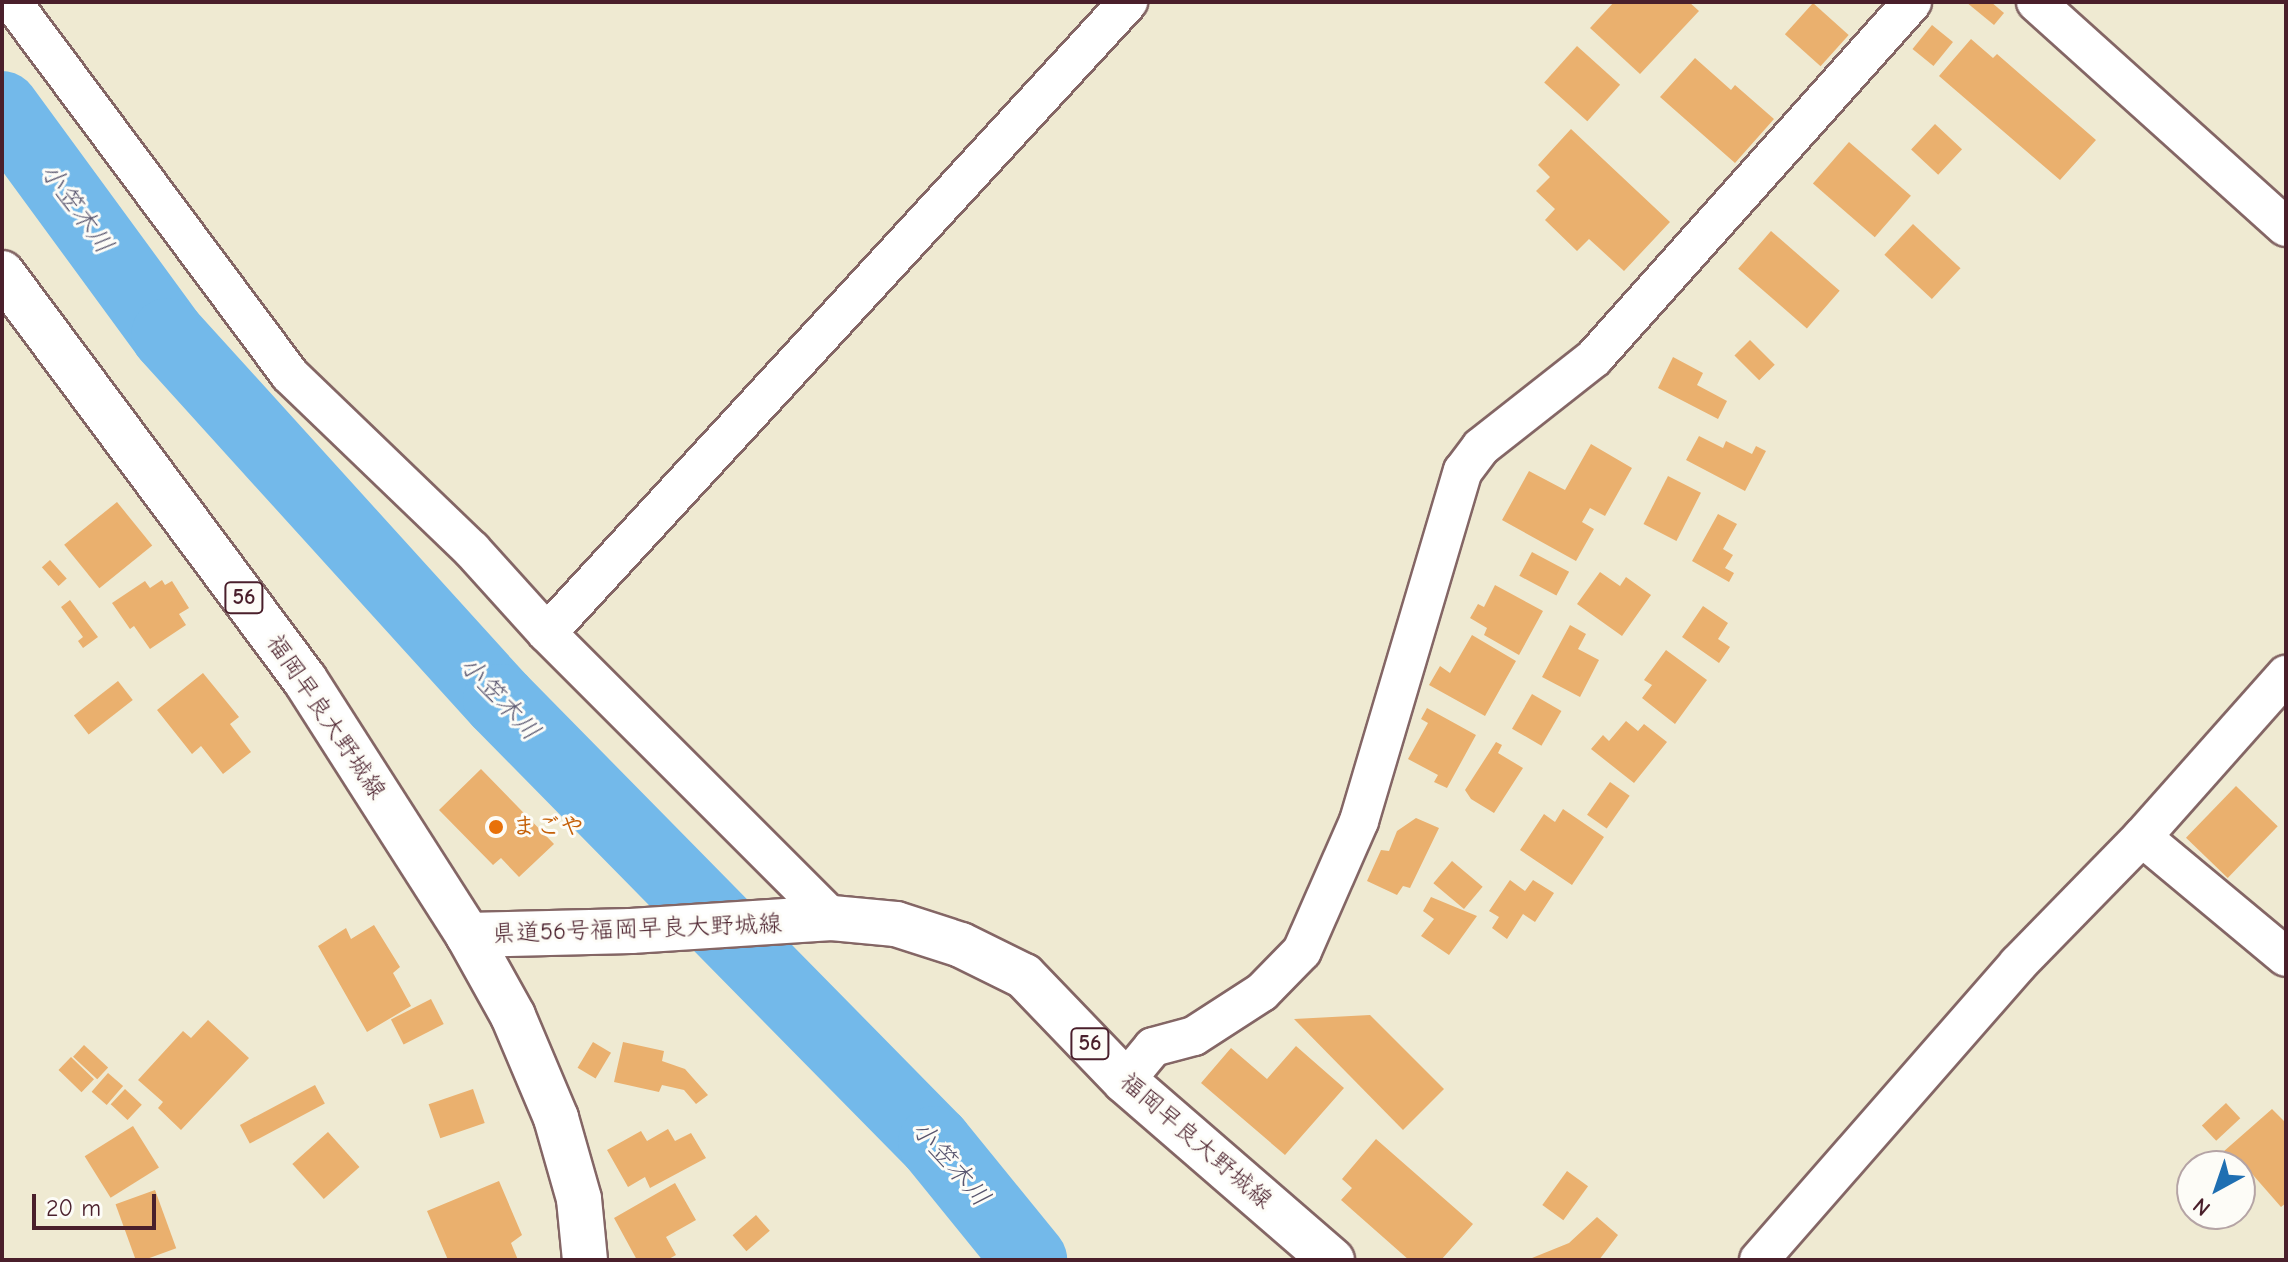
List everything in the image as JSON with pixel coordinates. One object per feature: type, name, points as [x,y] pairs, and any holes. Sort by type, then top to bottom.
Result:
[{"type":"main road","name":"福岡早良大野城線","points":[[2,273],[305,680],[468,935],[513,1016],[556,1118],[579,1199],[585,1260]]},
{"type":"main road","name":"福岡早良大野城線","points":[[819,920],[896,924],[961,945],[1024,976],[1125,1081],[1332,1260]]},
{"type":"main road","name":"県道56号福岡早良大野城線","points":[[468,935],[631,931],[819,920]]},
{"type":"street","points":[[12,2],[290,375],[472,550],[819,920]]},
{"type":"street","points":[[547,633],[1128,2]]},
{"type":"street","points":[[1125,1081],[1153,1047],[1194,1036],[1262,992],[1302,951],[1359,821],[1463,471],[1481,447],[1594,358],[1912,2]]},
{"type":"street","points":[[2036,2],[2286,227]]},
{"type":"street","points":[[1759,1260],[2018,964],[2142,837],[2286,675]]},
{"type":"street","points":[[2142,837],[2286,957]]},
{"type":"building","points":[[1614,2],[1689,2],[1699,11],[1640,74],[1590,28]]},
{"type":"building","points":[[1966,2],[1991,2],[2004,13],[1994,25]]},
{"type":"building","points":[[1813,3],[1849,35],[1821,66],[1785,34]]},
{"type":"building","points":[[1932,25],[1953,42],[1933,66],[1912,49]]},
{"type":"building","points":[[1971,39],[1993,58],[1997,54],[2096,140],[2060,180],[1939,76]]},
{"type":"building","points":[[1577,46],[1620,85],[1587,121],[1544,82]]},
{"type":"building","points":[[1695,58],[1731,90],[1735,85],[1774,119],[1735,163],[1660,97]]},
{"type":"building","points":[[1935,124],[1962,149],[1938,175],[1911,150]]},
{"type":"building","points":[[1571,129],[1670,222],[1624,271],[1589,239],[1577,251],[1545,220],[1555,209],[1536,191],[1550,177],[1538,165]]},
{"type":"building","points":[[1849,142],[1911,196],[1875,237],[1813,184]]},
{"type":"building","points":[[1913,224],[1961,268],[1932,299],[1884,255]]},
{"type":"building","points":[[1771,231],[1840,291],[1807,328],[1738,269]]},
{"type":"building","points":[[1750,340],[1775,365],[1759,380],[1734,356]]},
{"type":"building","points":[[1673,357],[1703,373],[1697,385],[1727,401],[1718,419],[1658,388]]},
{"type":"building","points":[[1699,436],[1723,448],[1726,441],[1752,454],[1756,446],[1766,451],[1745,491],[1686,460]]},
{"type":"building","points":[[1591,444],[1632,468],[1605,516],[1590,508],[1582,522],[1594,529],[1576,561],[1502,520],[1529,471],[1565,490]]},
{"type":"building","points":[[1668,476],[1701,493],[1676,541],[1643,524]]},
{"type":"building","points":[[117,502],[152,546],[99,588],[64,545]]},
{"type":"building","points":[[1718,514],[1737,524],[1723,549],[1733,555],[1725,568],[1734,573],[1729,582],[1692,561]]},
{"type":"building","points":[[1532,552],[1569,572],[1556,596],[1519,576]]},
{"type":"building","points":[[50,560],[67,579],[59,586],[42,567]]},
{"type":"building","points":[[1600,572],[1620,586],[1626,577],[1651,595],[1622,636],[1577,604]]},
{"type":"building","points":[[162,580],[165,585],[172,581],[189,608],[179,614],[186,625],[150,649],[134,626],[130,629],[112,603],[145,581],[150,588]]},
{"type":"building","points":[[1495,585],[1543,611],[1519,655],[1484,635],[1487,628],[1470,618],[1478,604],[1484,607]]},
{"type":"building","points":[[70,600],[98,637],[83,648],[78,641],[83,637],[61,607]]},
{"type":"building","points":[[1703,606],[1728,623],[1718,639],[1730,647],[1719,663],[1682,637]]},
{"type":"building","points":[[1570,625],[1586,634],[1578,649],[1599,660],[1580,697],[1542,677]]},
{"type":"building","points":[[1472,635],[1516,661],[1485,716],[1429,685],[1440,666],[1450,673]]},
{"type":"building","points":[[1666,650],[1707,680],[1675,724],[1642,698],[1652,685],[1644,680]]},
{"type":"building","points":[[203,673],[239,717],[230,724],[251,752],[223,774],[201,746],[192,754],[157,710]]},
{"type":"building","points":[[118,681],[133,700],[89,734],[74,715]]},
{"type":"building","points":[[1532,694],[1561,711],[1541,746],[1512,729]]},
{"type":"building","points":[[1427,708],[1476,735],[1447,788],[1434,782],[1438,775],[1408,759],[1428,723],[1421,719]]},
{"type":"building","points":[[1626,721],[1638,731],[1644,724],[1667,742],[1634,783],[1591,749],[1603,735],[1609,741]]},
{"type":"building","points":[[1496,742],[1502,745],[1498,753],[1523,768],[1494,813],[1471,799],[1465,790]]},
{"type":"building","name":"まごや","points":[[481,769],[554,844],[519,877],[501,858],[493,865],[439,810]]},
{"type":"building","points":[[1610,782],[1630,796],[1607,829],[1587,815]]},
{"type":"building","points":[[2236,786],[2278,826],[2228,878],[2186,838]]},
{"type":"building","points":[[1563,809],[1604,837],[1572,885],[1520,850],[1544,814],[1555,822]]},
{"type":"building","points":[[1416,818],[1439,828],[1410,888],[1403,886],[1397,895],[1367,881],[1381,850],[1389,851],[1397,831]]},
{"type":"building","points":[[1452,861],[1483,887],[1464,909],[1433,883]]},
{"type":"building","points":[[1510,880],[1525,891],[1533,880],[1554,893],[1535,922],[1523,914],[1507,939],[1492,928],[1499,917],[1489,911]]},
{"type":"building","points":[[1431,897],[1477,916],[1449,955],[1421,936],[1434,919],[1423,911]]},
{"type":"building","points":[[374,925],[400,967],[393,973],[411,1006],[367,1032],[318,946],[346,928],[351,939]]},
{"type":"building","points":[[431,999],[444,1024],[404,1044],[391,1019]]},
{"type":"building","points":[[1370,1015],[1444,1089],[1403,1130],[1294,1019]]},
{"type":"building","points":[[208,1020],[249,1058],[181,1130],[158,1108],[163,1102],[138,1080],[183,1031],[191,1038]]},
{"type":"building","points":[[593,1042],[611,1053],[596,1079],[578,1068]]},
{"type":"building","points":[[623,1042],[664,1051],[662,1061],[685,1069],[708,1095],[696,1104],[684,1090],[662,1085],[659,1092],[614,1082]]},
{"type":"building","points":[[84,1045],[108,1068],[97,1079],[73,1057]]},
{"type":"building","points":[[1296,1046],[1344,1088],[1285,1155],[1201,1083],[1231,1048],[1267,1079]]},
{"type":"building","points":[[71,1057],[94,1079],[82,1092],[58,1070]]},
{"type":"building","points":[[108,1073],[123,1086],[107,1105],[92,1092]]},
{"type":"building","points":[[315,1085],[325,1104],[250,1143],[240,1125]]},
{"type":"building","points":[[125,1089],[142,1105],[127,1120],[111,1104]]},
{"type":"building","points":[[473,1089],[485,1123],[440,1138],[429,1104]]},
{"type":"building","points":[[2226,1103],[2240,1118],[2216,1141],[2202,1126]]},
{"type":"building","points":[[2272,1109],[2286,1123],[2286,1203],[2281,1207],[2256,1178],[2256,1150],[2225,1150]]},
{"type":"building","points":[[133,1126],[159,1168],[111,1198],[85,1156]]},
{"type":"building","points":[[668,1129],[675,1141],[691,1133],[706,1158],[650,1188],[645,1177],[628,1187],[607,1150],[641,1131],[647,1141]]},
{"type":"building","points":[[328,1132],[359,1167],[324,1199],[292,1164]]},
{"type":"building","points":[[1376,1139],[1473,1224],[1441,1260],[1409,1260],[1341,1200],[1352,1188],[1342,1179]]},
{"type":"building","points":[[1567,1171],[1588,1186],[1563,1220],[1542,1205]]},
{"type":"building","points":[[499,1181],[522,1235],[511,1243],[518,1260],[448,1260],[427,1211]]},
{"type":"building","points":[[675,1183],[696,1220],[666,1237],[676,1255],[667,1260],[637,1260],[614,1218]]},
{"type":"building","points":[[155,1190],[176,1248],[136,1260],[116,1204]]},
{"type":"building","points":[[756,1215],[770,1231],[746,1251],[733,1235]]},
{"type":"building","points":[[1597,1217],[1618,1235],[1599,1260],[1533,1260],[1569,1243]]},
{"type":"waterway","name":"小笠木川","points":[[2,108],[168,335],[500,701],[935,1143],[1030,1260]]},
{"type":"place","name":"まごや","points":[[496,827]]}]
